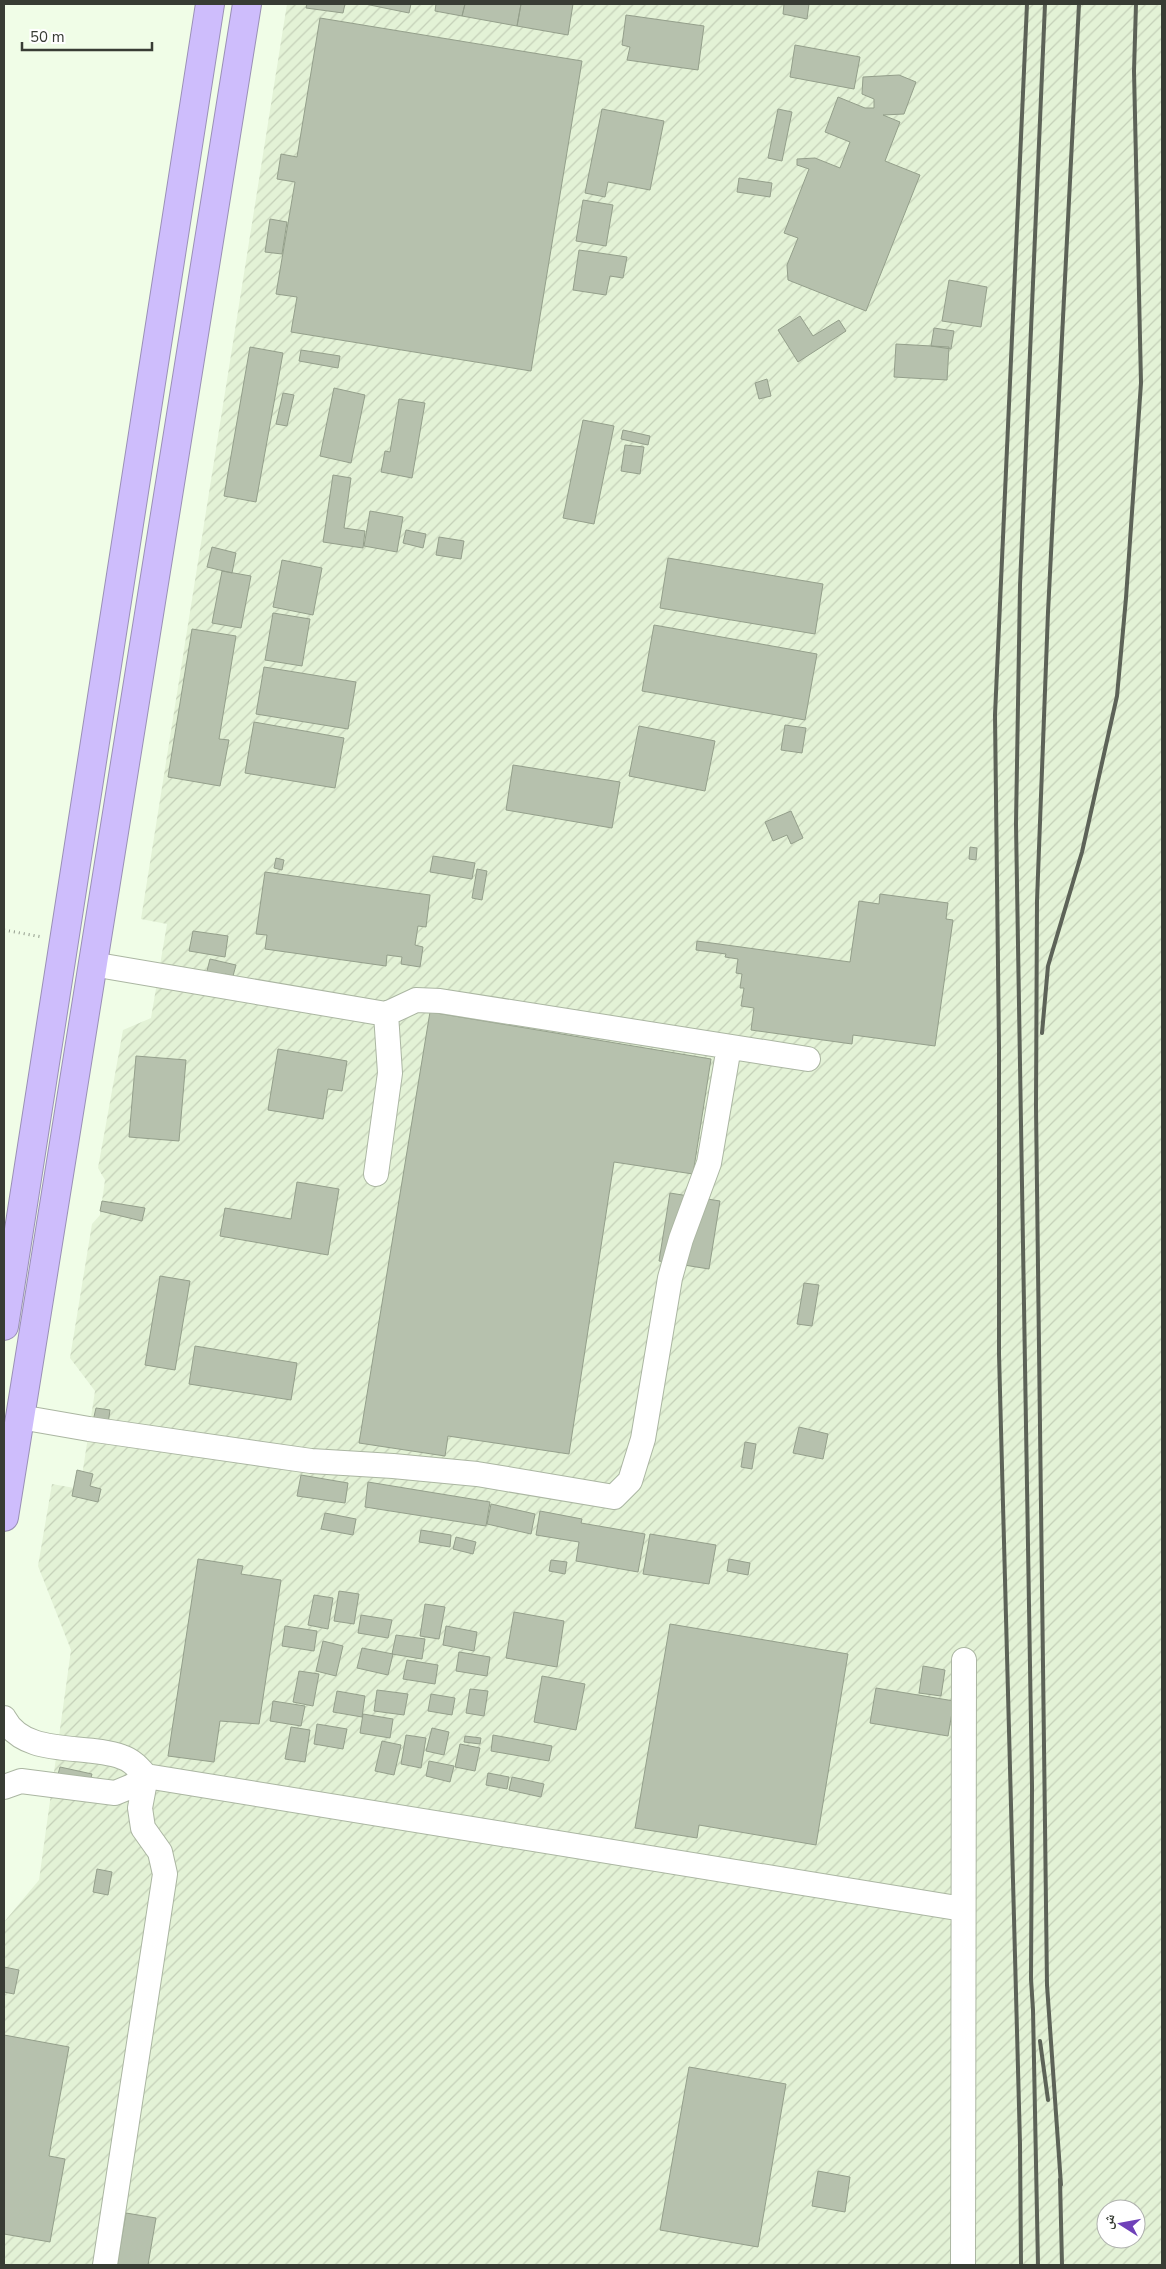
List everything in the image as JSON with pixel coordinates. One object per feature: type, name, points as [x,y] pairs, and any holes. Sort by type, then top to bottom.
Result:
[{"type":"highway","points":[[4,1326],[210,4]]},
{"type":"highway","points":[[4,1517],[247,4]]},
{"type":"lane","points":[[92,964],[386,1014],[416,1000],[440,1001],[808,1059]]},
{"type":"lane","points":[[376,1174],[390,1073],[386,1014]]},
{"type":"lane","points":[[20,1417],[89,1429],[311,1460],[477,1474],[614,1497],[630,1481],[643,1439],[670,1278],[681,1239],[709,1163],[729,1047]]},
{"type":"lane","points":[[963,2265],[964,1660]]},
{"type":"lane","points":[[4,1718],[9,1728],[32,1742],[121,1756],[136,1765],[146,1776],[964,1909]]},
{"type":"lane","points":[[4,1787],[21,1781],[115,1793],[132,1786],[146,1776]]},
{"type":"lane","points":[[105,2265],[165,1874],[160,1852],[143,1828],[140,1808],[146,1776]]},
{"type":"path","points":[[4,930],[65,941]]},
{"type":"shaded area","points":[[287,4],[1162,4],[1162,2265],[4,2265],[4,1922],[39,1880],[71,1650],[38,1566],[52,1484],[80,1489],[95,1391],[70,1358],[92,1224],[100,1215],[105,1180],[98,1168],[123,1030],[151,1018],[167,924],[141,919]]},
{"type":"building","points":[[307,4],[345,4],[343,13],[306,8]]},
{"type":"building","points":[[365,4],[411,4],[409,13]]},
{"type":"building","points":[[436,4],[465,4],[462,16],[435,11]]},
{"type":"building","points":[[465,4],[521,4],[517,26],[462,16]]},
{"type":"building","points":[[521,4],[573,4],[568,35],[517,26]]},
{"type":"building","points":[[784,4],[809,4],[807,19],[783,14]]},
{"type":"building","points":[[626,15],[704,26],[698,70],[627,60],[630,47],[622,45]]},
{"type":"building","points":[[320,18],[582,61],[531,371],[291,332],[297,297],[276,294],[295,182],[277,179],[281,154],[297,157]]},
{"type":"building","points":[[795,45],[860,57],[854,89],[790,77]]},
{"type":"building","points":[[899,75],[916,82],[904,114],[883,115],[900,122],[885,161],[920,175],[866,311],[788,280],[787,265],[798,238],[784,233],[809,169],[797,165],[797,159],[815,158],[840,168],[850,142],[825,132],[838,97],[865,108],[874,108],[874,99],[862,94],[863,77]]},
{"type":"building","points":[[602,109],[664,121],[650,190],[608,182],[605,197],[585,193]]},
{"type":"building","points":[[778,109],[792,112],[782,161],[768,158]]},
{"type":"building","points":[[739,178],[772,183],[770,197],[737,192]]},
{"type":"building","points":[[583,200],[613,205],[606,246],[576,241]]},
{"type":"building","points":[[270,219],[287,222],[282,254],[265,252]]},
{"type":"building","points":[[579,250],[627,257],[623,278],[610,276],[606,295],[573,290]]},
{"type":"building","points":[[949,280],[987,287],[981,327],[942,321]]},
{"type":"building","points":[[800,316],[813,336],[839,320],[846,331],[798,362],[778,330]]},
{"type":"building","points":[[934,328],[954,331],[951,349],[931,346]]},
{"type":"building","points":[[896,344],[949,347],[947,380],[894,377]]},
{"type":"building","points":[[250,347],[283,353],[256,502],[224,496]]},
{"type":"building","points":[[301,350],[340,356],[338,368],[299,361]]},
{"type":"building","points":[[767,379],[771,396],[759,399],[755,383]]},
{"type":"building","points":[[334,388],[365,395],[351,463],[320,456]]},
{"type":"building","points":[[283,393],[294,395],[287,426],[276,424]]},
{"type":"building","points":[[399,399],[425,403],[412,478],[381,472],[385,451],[390,452]]},
{"type":"building","points":[[583,420],[614,426],[594,524],[563,518]]},
{"type":"building","points":[[623,430],[650,436],[648,445],[621,439]]},
{"type":"building","points":[[625,445],[644,447],[640,474],[621,471]]},
{"type":"building","points":[[333,475],[351,478],[344,528],[365,531],[363,548],[323,542]]},
{"type":"building","points":[[370,511],[403,517],[397,552],[364,546]]},
{"type":"building","points":[[406,530],[426,534],[423,548],[403,543]]},
{"type":"building","points":[[439,537],[464,541],[461,559],[436,555]]},
{"type":"building","points":[[212,547],[236,553],[232,573],[207,567]]},
{"type":"building","points":[[668,558],[823,584],[815,634],[660,608]]},
{"type":"building","points":[[282,560],[322,568],[313,615],[273,607]]},
{"type":"building","points":[[222,571],[251,576],[241,628],[212,623]]},
{"type":"building","points":[[273,613],[310,619],[302,666],[265,660]]},
{"type":"building","points":[[654,625],[817,654],[805,720],[642,691]]},
{"type":"building","points":[[192,629],[236,636],[219,739],[229,740],[220,786],[168,777]]},
{"type":"building","points":[[264,667],[356,682],[348,729],[256,714]]},
{"type":"building","points":[[254,722],[344,738],[335,788],[245,773]]},
{"type":"building","points":[[785,725],[806,728],[802,753],[781,750]]},
{"type":"building","points":[[639,726],[715,741],[705,791],[629,776]]},
{"type":"building","points":[[513,765],[620,782],[612,828],[506,810]]},
{"type":"building","points":[[791,811],[803,838],[791,844],[787,835],[773,841],[765,822]]},
{"type":"building","points":[[970,847],[977,848],[976,860],[969,859]]},
{"type":"building","points":[[433,856],[475,863],[472,879],[430,872]]},
{"type":"building","points":[[276,858],[284,860],[282,870],[274,868]]},
{"type":"building","points":[[477,869],[487,871],[482,900],[472,898]]},
{"type":"building","points":[[265,872],[430,895],[426,927],[418,926],[415,945],[423,947],[420,967],[401,964],[402,957],[387,955],[386,966],[265,949],[267,935],[256,934]]},
{"type":"building","points":[[880,894],[948,903],[946,919],[953,920],[935,1046],[853,1035],[852,1044],[751,1030],[754,1008],[741,1006],[744,988],[740,988],[742,974],[736,973],[738,959],[725,957],[726,954],[696,950],[697,941],[850,962],[859,901],[879,904]]},
{"type":"building","points":[[193,931],[228,936],[225,957],[189,951]]},
{"type":"building","points":[[210,959],[236,965],[233,976],[225,974],[224,979],[206,975]]},
{"type":"building","points":[[430,1012],[711,1059],[693,1174],[614,1162],[569,1454],[448,1436],[445,1456],[359,1443]]},
{"type":"building","points":[[278,1049],[347,1061],[342,1091],[328,1089],[323,1119],[268,1110]]},
{"type":"building","points":[[136,1056],[186,1060],[179,1141],[129,1137]]},
{"type":"building","points":[[297,1182],[339,1189],[328,1255],[220,1236],[225,1208],[291,1219]]},
{"type":"building","points":[[670,1193],[720,1201],[709,1269],[659,1261]]},
{"type":"building","points":[[102,1201],[145,1208],[142,1221],[100,1211]]},
{"type":"building","points":[[160,1276],[190,1281],[175,1370],[145,1365]]},
{"type":"building","points":[[804,1283],[819,1285],[812,1326],[797,1324]]},
{"type":"building","points":[[195,1346],[297,1363],[291,1400],[189,1384]]},
{"type":"building","points":[[96,1408],[110,1410],[108,1424],[93,1421]]},
{"type":"building","points":[[799,1427],[828,1434],[823,1459],[793,1453]]},
{"type":"building","points":[[745,1442],[756,1444],[752,1469],[741,1467]]},
{"type":"building","points":[[77,1470],[93,1474],[90,1486],[101,1489],[98,1502],[72,1496]]},
{"type":"building","points":[[301,1475],[348,1483],[345,1503],[297,1496]]},
{"type":"building","points":[[368,1482],[490,1502],[486,1526],[365,1507]]},
{"type":"building","points":[[491,1504],[535,1514],[531,1534],[487,1524]]},
{"type":"building","points":[[540,1511],[582,1519],[581,1523],[645,1534],[638,1572],[576,1561],[579,1542],[536,1535]]},
{"type":"building","points":[[325,1513],[356,1519],[353,1535],[321,1529]]},
{"type":"building","points":[[421,1530],[451,1535],[450,1547],[419,1542]]},
{"type":"building","points":[[650,1534],[716,1545],[709,1584],[643,1574]]},
{"type":"building","points":[[456,1537],[476,1542],[473,1554],[453,1549]]},
{"type":"building","points":[[198,1559],[243,1566],[241,1574],[281,1580],[259,1724],[220,1721],[214,1762],[168,1756]]},
{"type":"building","points":[[729,1559],[750,1563],[748,1575],[727,1571]]},
{"type":"building","points":[[551,1560],[567,1562],[565,1574],[549,1571]]},
{"type":"building","points":[[339,1591],[359,1594],[354,1624],[334,1621]]},
{"type":"building","points":[[314,1595],[333,1598],[328,1629],[308,1625]]},
{"type":"building","points":[[425,1604],[445,1607],[439,1639],[420,1636]]},
{"type":"building","points":[[514,1612],[564,1621],[557,1667],[506,1658]]},
{"type":"building","points":[[361,1615],[392,1620],[388,1638],[358,1633]]},
{"type":"building","points":[[670,1624],[848,1654],[816,1845],[699,1825],[697,1838],[635,1828]]},
{"type":"building","points":[[285,1626],[317,1631],[314,1651],[282,1646]]},
{"type":"building","points":[[446,1626],[477,1632],[474,1651],[443,1645]]},
{"type":"building","points":[[396,1635],[425,1639],[422,1659],[392,1654]]},
{"type":"building","points":[[323,1641],[343,1646],[336,1676],[316,1671]]},
{"type":"building","points":[[362,1648],[393,1654],[388,1675],[357,1668]]},
{"type":"building","points":[[459,1652],[490,1657],[487,1676],[456,1671]]},
{"type":"building","points":[[407,1660],[438,1665],[435,1684],[403,1679]]},
{"type":"building","points":[[923,1666],[945,1670],[941,1696],[919,1693]]},
{"type":"building","points":[[299,1671],[319,1674],[313,1706],[293,1702]]},
{"type":"building","points":[[542,1676],[585,1684],[576,1730],[534,1722]]},
{"type":"building","points":[[876,1688],[954,1701],[948,1736],[870,1723]]},
{"type":"building","points":[[470,1689],[488,1691],[484,1716],[466,1713]]},
{"type":"building","points":[[377,1690],[408,1694],[404,1715],[374,1711]]},
{"type":"building","points":[[337,1691],[365,1696],[362,1717],[333,1712]]},
{"type":"building","points":[[431,1694],[455,1698],[452,1715],[428,1711]]},
{"type":"building","points":[[273,1701],[305,1706],[301,1726],[270,1721]]},
{"type":"building","points":[[363,1714],[393,1719],[390,1738],[360,1733]]},
{"type":"building","points":[[317,1724],[347,1729],[343,1749],[314,1744]]},
{"type":"building","points":[[291,1727],[310,1730],[305,1762],[285,1759]]},
{"type":"building","points":[[432,1728],[449,1732],[444,1755],[426,1751]]},
{"type":"building","points":[[406,1735],[426,1738],[421,1768],[401,1764]]},
{"type":"building","points":[[493,1735],[552,1746],[549,1761],[491,1751]]},
{"type":"building","points":[[465,1736],[481,1738],[480,1744],[464,1742]]},
{"type":"building","points":[[382,1741],[401,1745],[394,1775],[375,1771]]},
{"type":"building","points":[[460,1744],[480,1748],[475,1771],[455,1767]]},
{"type":"building","points":[[429,1761],[454,1766],[450,1782],[426,1776]]},
{"type":"building","points":[[60,1767],[92,1774],[89,1785],[57,1778]]},
{"type":"building","points":[[488,1773],[509,1777],[507,1789],[486,1785]]},
{"type":"building","points":[[512,1777],[544,1784],[541,1797],[509,1790]]},
{"type":"building","points":[[97,1869],[112,1872],[108,1895],[93,1892]]},
{"type":"building","points":[[4,1967],[19,1970],[14,1994],[4,1992]]},
{"type":"building","points":[[4,2035],[69,2047],[49,2156],[65,2159],[50,2242],[4,2234]]},
{"type":"building","points":[[689,2067],[786,2084],[758,2247],[660,2230]]},
{"type":"building","points":[[818,2171],[850,2177],[845,2212],[812,2206]]},
{"type":"building","points":[[126,2213],[156,2218],[148,2265],[117,2265]]},
{"type":"railway","points":[[1021,2265],[1020,2144],[999,1354],[999,1047],[995,715],[1027,4]]},
{"type":"railway","points":[[1038,2265],[1031,1979],[1032,1786],[1016,824],[1020,585],[1045,4]]},
{"type":"railway","points":[[1061,2185],[1047,1985],[1036,1107],[1037,901],[1048,612],[1079,4]]},
{"type":"railway","points":[[1042,1033],[1048,966],[1082,852],[1117,696],[1126,598],[1141,383],[1134,71],[1136,4]]},
{"type":"railway","points":[[1040,2041],[1048,2100]]},
{"type":"railway","points":[[1060,2179],[1062,2265]]}]
